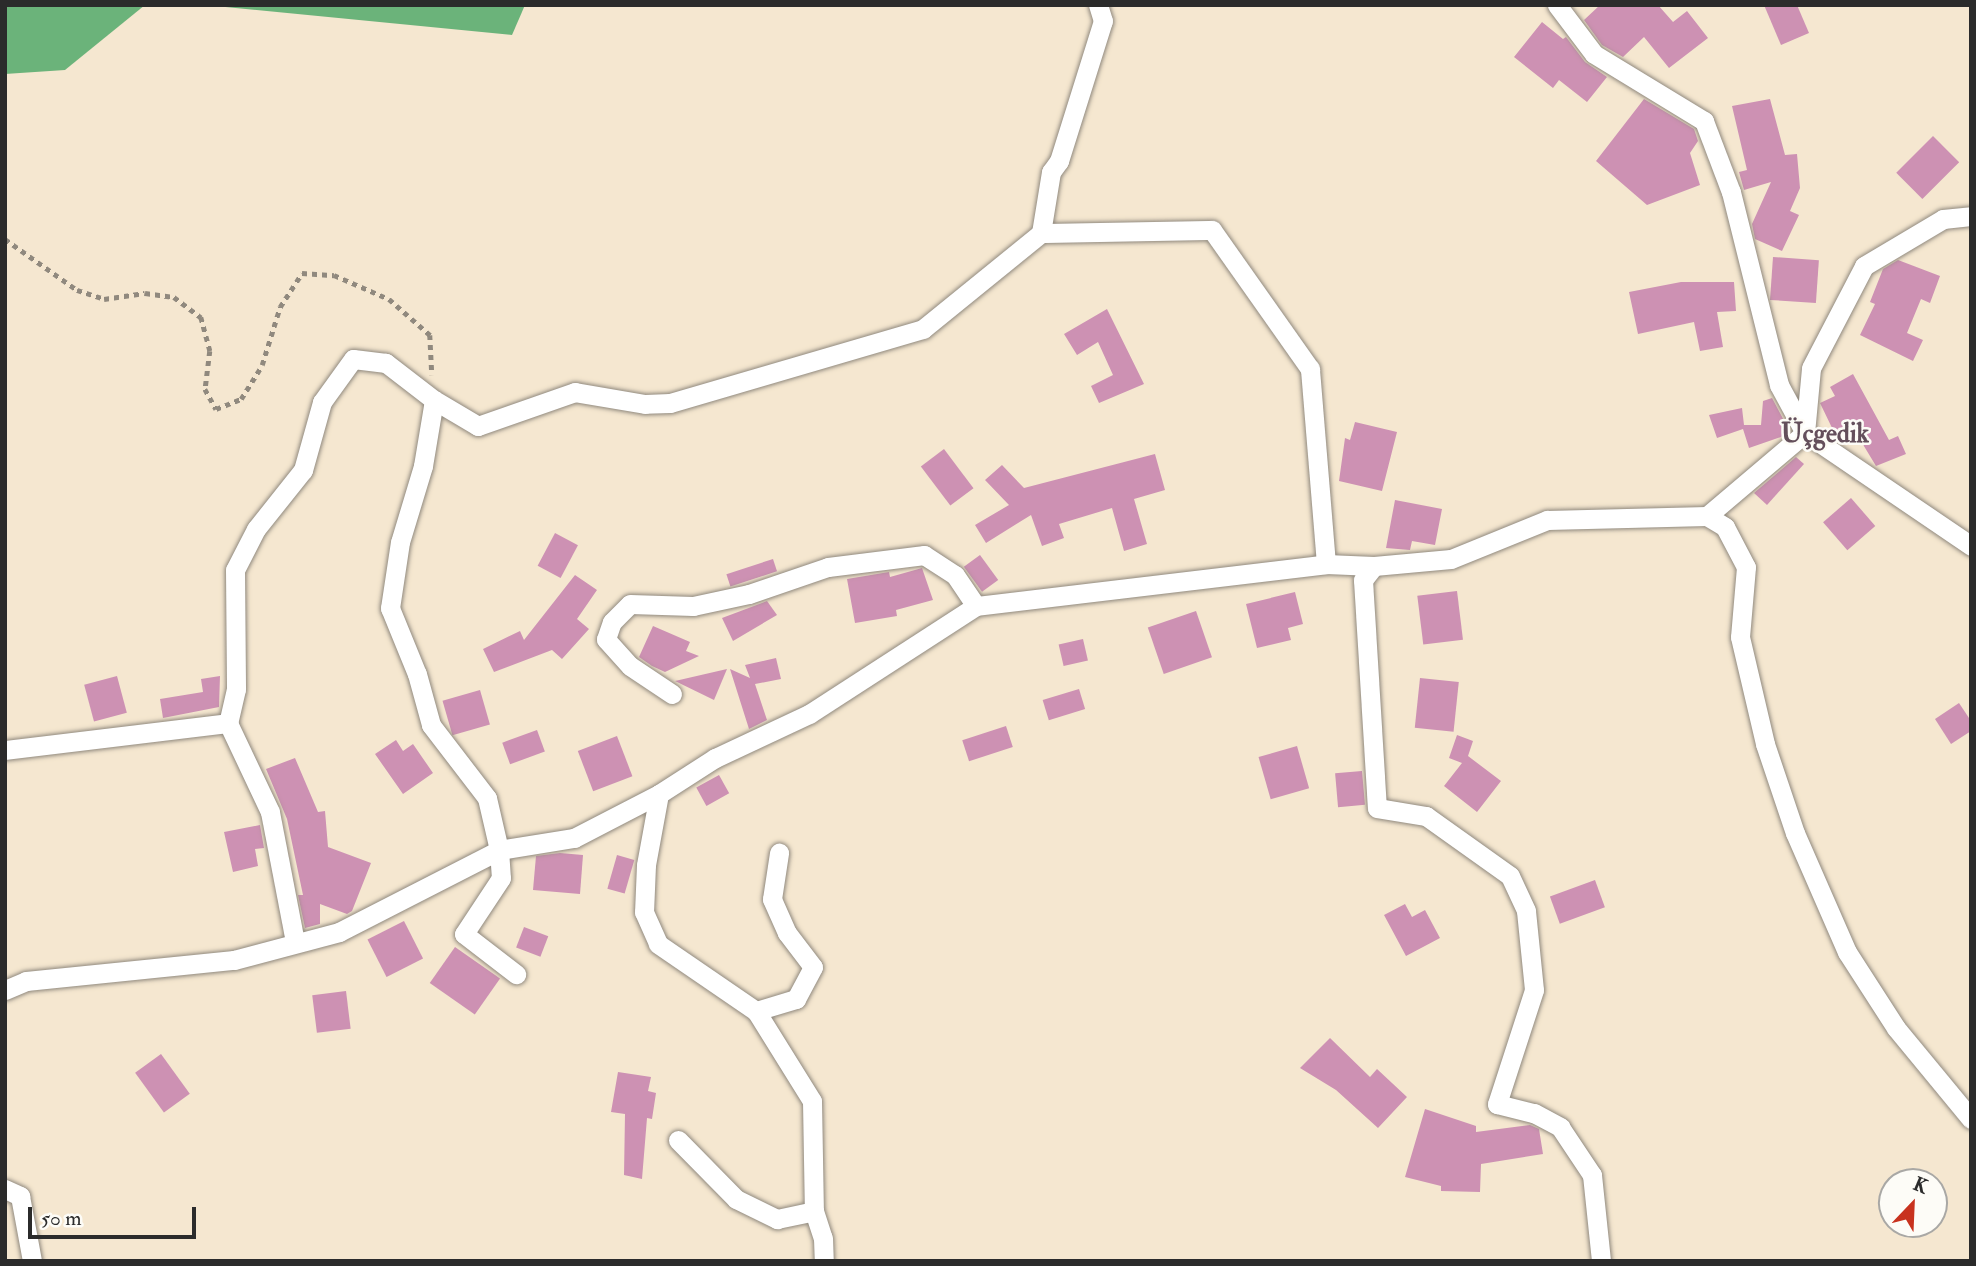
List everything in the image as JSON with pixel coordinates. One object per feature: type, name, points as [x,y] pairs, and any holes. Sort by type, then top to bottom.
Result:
[{"type":"street","points":[[1041,233],[1051,172],[1059,161],[1103,21],[1098,5]]},
{"type":"street","points":[[1557,5],[1594,54],[1704,121],[1731,192],[1779,385],[1805,433],[1971,546]]},
{"type":"street","points":[[1707,516],[1805,433],[1811,368],[1864,266],[1943,219],[1971,216]]},
{"type":"street","points":[[295,942],[270,812],[228,723],[236,689],[235,570],[256,529],[303,470],[322,402],[353,359],[386,363],[434,400],[478,426],[575,392],[645,404],[670,403],[923,329],[1041,233],[1212,230],[1310,369],[1326,564]]},
{"type":"street","points":[[434,400],[423,466],[400,542],[390,608],[431,725],[487,798],[499,850],[501,878],[464,934],[516,974]]},
{"type":"street","points":[[5,990],[26,981],[234,960],[339,932],[499,850],[574,838],[659,794],[715,758],[809,714],[976,606],[1326,564],[1374,566],[1451,559],[1547,520],[1707,516],[1726,527],[1746,567],[1740,638],[1765,744],[1795,833],[1841,940],[1896,1028],[1971,1119]]},
{"type":"street","points":[[672,694],[630,666],[606,639],[612,622],[630,604],[693,606],[749,594],[828,567],[924,555],[955,575],[976,606]]},
{"type":"street","points":[[1374,566],[1363,580],[1377,808],[1426,816],[1510,876],[1526,911],[1534,990],[1497,1104],[1534,1113],[1560,1127],[1592,1175],[1601,1261]]},
{"type":"street","points":[[5,750],[228,723]]},
{"type":"street","points":[[659,794],[646,865],[644,912],[658,944],[756,1011],[812,1101],[814,1211],[823,1238],[824,1261]]},
{"type":"street","points":[[756,1011],[796,999],[813,967],[787,933],[772,899],[779,853]]},
{"type":"street","points":[[678,1140],[736,1199],[777,1219],[814,1211]]},
{"type":"street","points":[[5,1189],[20,1196],[32,1261]]},
{"type":"path","points":[[5,239],[77,290],[104,299],[145,293],[174,297],[201,317],[210,351],[205,389],[216,410],[241,399],[262,365],[280,307],[302,273],[334,275],[389,299],[430,335],[434,400]]},
{"type":"green space","points":[[5,5],[145,5],[65,70],[5,74]]},
{"type":"green space","points":[[205,5],[525,5],[512,35]]},
{"type":"building","points":[[1600,5],[1658,5],[1673,22],[1687,11],[1708,38],[1669,68],[1644,37],[1623,57],[1602,45],[1584,20]]},
{"type":"building","points":[[1764,5],[1797,5],[1809,33],[1781,45]]},
{"type":"building","points":[[1542,22],[1563,39],[1566,37],[1585,62],[1607,77],[1587,102],[1559,80],[1553,88],[1514,57]]},
{"type":"building","points":[[1644,99],[1694,129],[1698,141],[1690,153],[1700,185],[1647,205],[1596,161]]},
{"type":"building","points":[[1770,99],[1785,155],[1797,154],[1800,188],[1790,211],[1799,215],[1782,251],[1755,239],[1752,224],[1771,182],[1744,190],[1739,172],[1747,170],[1732,106]]},
{"type":"building","points":[[1933,136],[1959,162],[1922,199],[1896,173]]},
{"type":"building","points":[[1773,257],[1819,260],[1816,303],[1770,300]]},
{"type":"building","points":[[1898,260],[1940,276],[1930,303],[1921,299],[1907,333],[1923,340],[1913,361],[1860,335],[1875,304],[1870,302],[1883,269]]},
{"type":"building","points":[[1681,282],[1734,282],[1736,311],[1717,312],[1723,347],[1700,351],[1694,322],[1638,334],[1629,292]]},
{"type":"building","points":[[1107,309],[1144,384],[1099,403],[1091,386],[1113,375],[1098,342],[1077,355],[1064,334]]},
{"type":"building","points":[[1853,374],[1889,440],[1898,436],[1906,454],[1876,466],[1850,423],[1834,432],[1820,403],[1835,396],[1830,387]]},
{"type":"building","points":[[1772,398],[1789,430],[1781,437],[1749,448],[1743,429],[1717,438],[1709,415],[1742,408],[1744,425],[1761,425],[1763,401]]},
{"type":"building","points":[[1355,422],[1397,432],[1382,491],[1339,481],[1345,438],[1350,440]]},
{"type":"building","points":[[944,449],[973,488],[950,506],[921,466]]},
{"type":"building","points":[[1155,454],[1165,490],[1134,499],[1147,544],[1124,551],[1112,508],[1059,524],[1064,538],[1042,546],[1031,515],[986,543],[975,525],[1009,505],[985,480],[1002,465],[1024,488]]},
{"type":"building","points":[[1796,457],[1804,464],[1767,505],[1754,493]]},
{"type":"building","points":[[1851,498],[1875,526],[1847,550],[1823,522]]},
{"type":"building","points":[[1395,500],[1442,509],[1435,545],[1412,541],[1410,550],[1386,548]]},
{"type":"building","points":[[555,533],[578,545],[561,578],[538,566]]},
{"type":"building","points":[[980,555],[998,580],[982,592],[964,567]]},
{"type":"building","points":[[773,559],[777,571],[730,587],[726,574]]},
{"type":"building","points":[[922,568],[933,600],[896,610],[897,616],[855,623],[847,579],[889,572],[890,577]]},
{"type":"building","points":[[575,575],[597,590],[577,619],[589,629],[562,659],[552,650],[494,672],[483,649],[520,631],[524,640]]},
{"type":"building","points":[[1457,591],[1463,640],[1423,645],[1417,596]]},
{"type":"building","points":[[1295,592],[1303,624],[1288,628],[1291,640],[1257,648],[1246,604]]},
{"type":"building","points":[[767,601],[777,615],[733,641],[722,618]]},
{"type":"building","points":[[1196,611],[1212,657],[1164,674],[1148,628]]},
{"type":"building","points":[[653,626],[690,642],[686,651],[699,656],[665,672],[652,666],[639,657]]},
{"type":"building","points":[[1083,639],[1088,660],[1064,666],[1059,645]]},
{"type":"building","points":[[776,658],[781,679],[755,684],[767,720],[749,729],[730,669],[750,678],[745,665]]},
{"type":"building","points":[[727,669],[714,700],[675,681]]},
{"type":"building","points":[[117,676],[127,713],[94,722],[84,685]]},
{"type":"building","points":[[220,676],[219,707],[163,718],[160,699],[203,692],[201,679]]},
{"type":"building","points":[[1420,678],[1459,682],[1454,732],[1415,728]]},
{"type":"building","points":[[1079,689],[1085,709],[1049,720],[1043,700]]},
{"type":"building","points":[[480,690],[490,725],[452,735],[443,701]]},
{"type":"building","points":[[1959,703],[1971,721],[1971,731],[1951,744],[1935,719]]},
{"type":"building","points":[[1006,726],[1013,747],[969,761],[962,740]]},
{"type":"building","points":[[537,730],[545,752],[510,764],[502,743]]},
{"type":"building","points":[[1457,735],[1473,741],[1468,756],[1501,781],[1477,812],[1444,786],[1462,763],[1449,758]]},
{"type":"building","points":[[617,736],[632,776],[593,791],[578,751]]},
{"type":"building","points":[[396,740],[403,751],[413,744],[433,773],[403,794],[375,754]]},
{"type":"building","points":[[1297,746],[1309,788],[1271,799],[1259,757]]},
{"type":"building","points":[[295,758],[318,812],[325,811],[328,847],[371,863],[352,911],[347,914],[320,904],[320,924],[305,928],[298,895],[303,895],[287,819],[266,769]]},
{"type":"building","points":[[1362,771],[1365,805],[1338,807],[1335,773]]},
{"type":"building","points":[[719,775],[729,793],[706,806],[696,788]]},
{"type":"building","points":[[260,825],[264,848],[255,849],[258,866],[233,872],[224,832]]},
{"type":"building","points":[[560,853],[583,855],[580,894],[533,890],[536,856]]},
{"type":"building","points":[[617,855],[634,860],[625,894],[607,889]]},
{"type":"building","points":[[1595,880],[1605,907],[1560,924],[1550,896]]},
{"type":"building","points":[[1405,904],[1412,917],[1425,910],[1440,938],[1406,956],[1384,915]]},
{"type":"building","points":[[404,921],[423,958],[387,977],[367,940]]},
{"type":"building","points":[[524,927],[548,936],[540,957],[516,948]]},
{"type":"building","points":[[455,947],[500,979],[475,1015],[430,983]]},
{"type":"building","points":[[346,991],[351,1029],[317,1033],[312,995]]},
{"type":"building","points":[[1330,1038],[1370,1077],[1377,1069],[1407,1097],[1378,1128],[1336,1090],[1300,1068]]},
{"type":"building","points":[[161,1054],[190,1094],[164,1112],[135,1073]]},
{"type":"building","points":[[618,1072],[651,1077],[648,1091],[656,1093],[652,1119],[647,1118],[642,1179],[624,1175],[625,1114],[611,1112]]},
{"type":"building","points":[[1425,1109],[1476,1126],[1476,1132],[1530,1125],[1539,1129],[1543,1154],[1481,1164],[1480,1192],[1441,1191],[1441,1186],[1405,1177]]},
{"type":"district","name":"Üçgedik","points":[[1825,435]]}]
